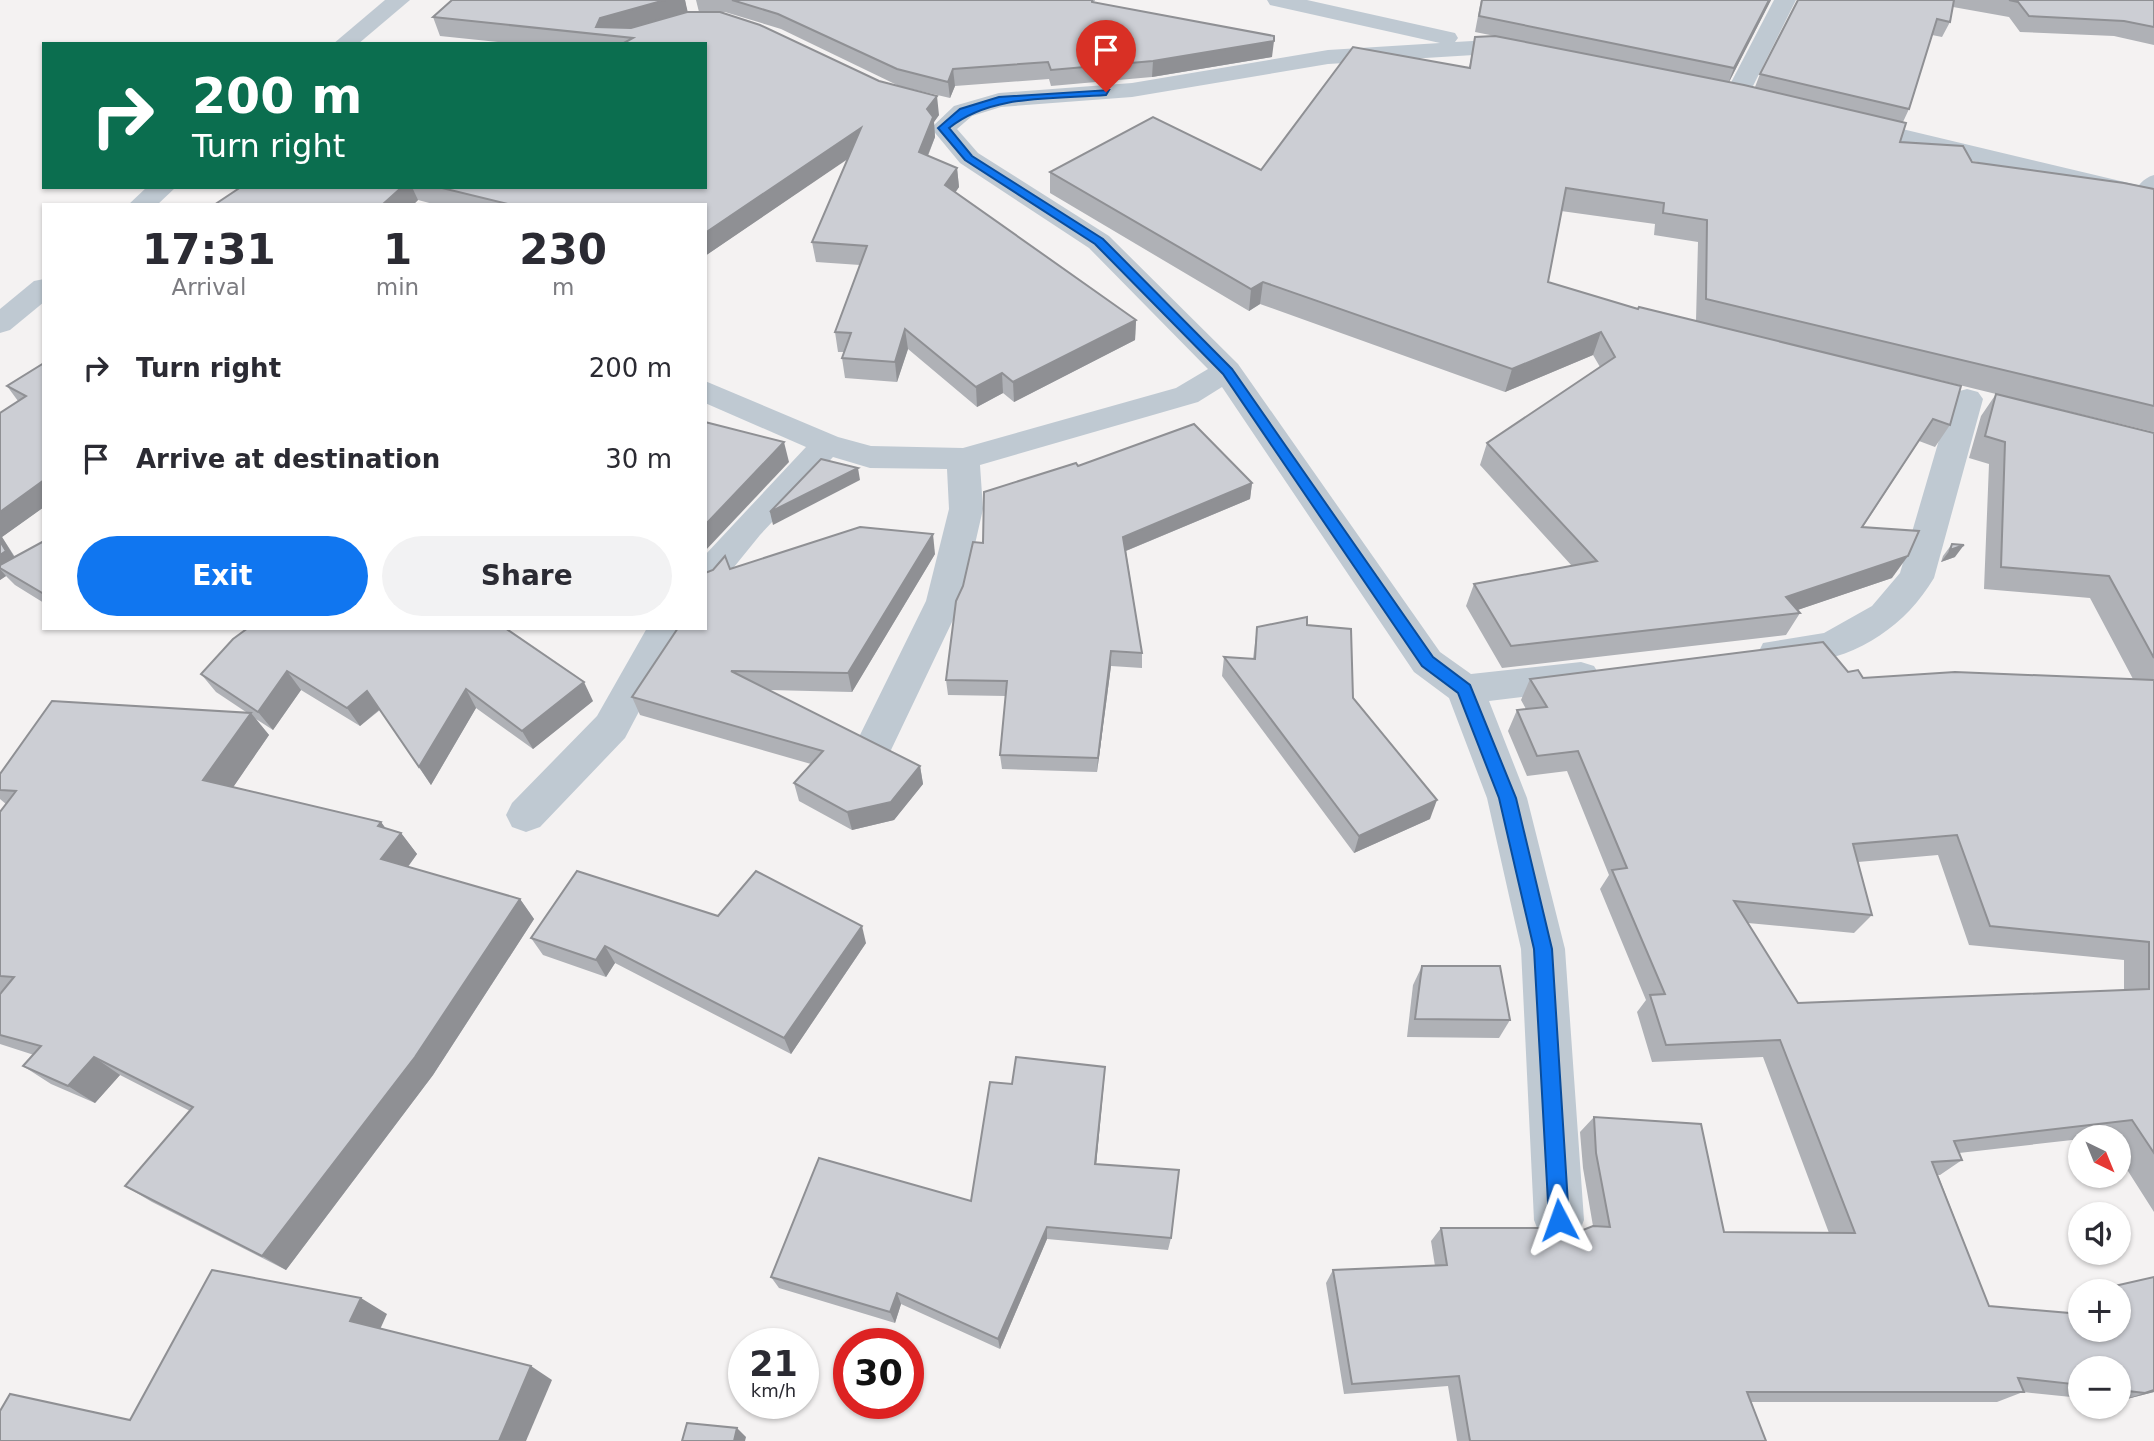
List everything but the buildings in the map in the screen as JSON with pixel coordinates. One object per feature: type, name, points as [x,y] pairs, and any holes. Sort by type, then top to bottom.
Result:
[{"type":"street","points":[[346,42],[399,0]]},
{"type":"street","points":[[1279,0],[1517,53]]},
{"type":"street","points":[[1736,96],[1785,0]]},
{"type":"street","points":[[1490,47],[1328,57],[1132,90],[999,100],[951,108],[943,128],[969,158],[1099,242],[1227,372],[1427,662],[1465,689],[1507,798],[1543,949],[1559,1220]]},
{"type":"street","points":[[1709,91],[1764,103]]},
{"type":"street","points":[[1832,119],[2151,191]]},
{"type":"street","points":[[143,203],[161,189]]},
{"type":"street","points":[[0,324],[42,289]]},
{"type":"street","points":[[707,392],[827,444],[870,457],[963,459],[1187,395],[1227,372]]},
{"type":"street","points":[[1737,657],[1832,646],[1885,615],[1916,578],[1968,399]]},
{"type":"street","points":[[707,577],[748,527],[827,444]]},
{"type":"street","points":[[877,739],[944,601],[966,509],[963,459]]},
{"type":"street","points":[[526,815],[611,727],[664,630]]},
{"type":"street","points":[[1465,689],[1614,672]]},
{"type":"route","points":[[1106,92],[999,100],[963,111],[943,128],[969,158],[1099,242],[1227,372],[1427,662],[1465,689],[1507,798],[1543,949],[1559,1220]]}]
